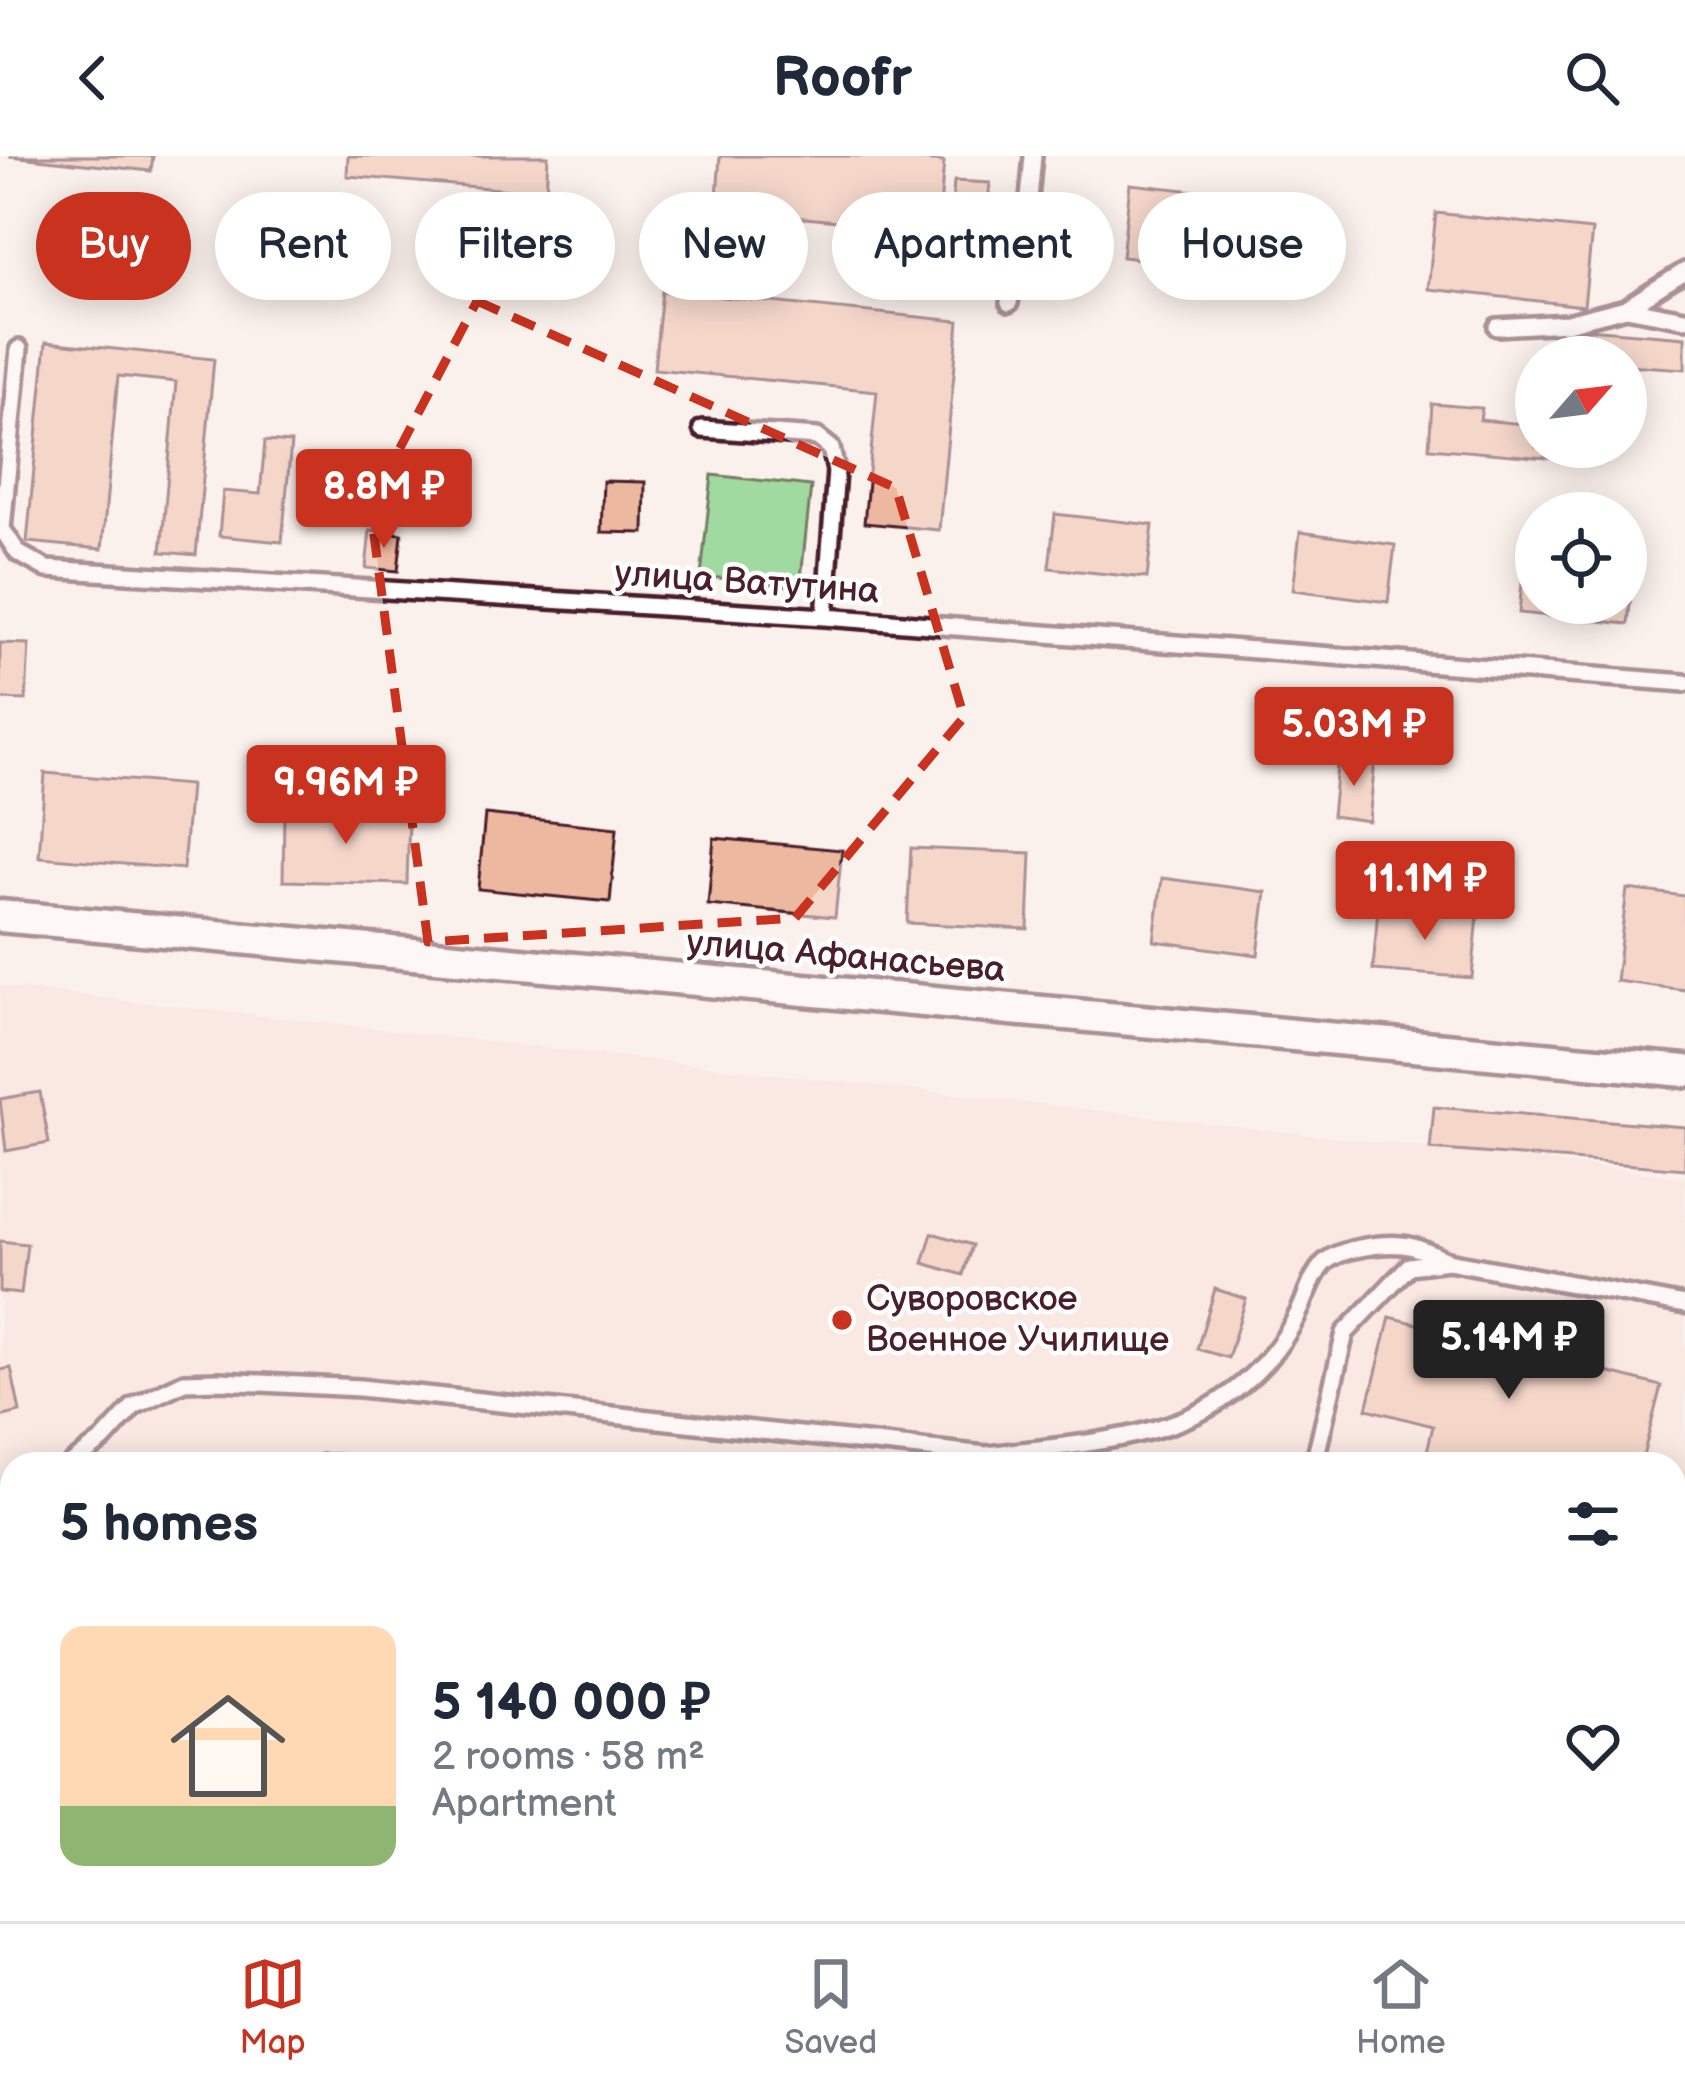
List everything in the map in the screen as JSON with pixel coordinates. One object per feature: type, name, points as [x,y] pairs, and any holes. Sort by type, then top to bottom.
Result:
[{"type":"street","name":"улица Афанасьева","points":[[0,916],[1685,1071]]},
{"type":"lane","points":[[1009,303],[1027,220],[1034,156]]},
{"type":"lane","points":[[1497,327],[1568,323],[1627,308],[1685,271]]},
{"type":"lane","points":[[1627,308],[1685,319]]},
{"type":"lane","name":"улица Ватутина","points":[[19,350],[2,529],[17,554],[46,568],[825,617],[1685,682]]},
{"type":"lane","points":[[702,429],[817,436],[831,448],[836,471],[825,617]]},
{"type":"lane","points":[[1011,1452],[1148,1431],[1216,1404],[1260,1369],[1299,1313],[1326,1261],[1375,1247],[1410,1246],[1448,1261],[1685,1305]]},
{"type":"lane","points":[[1317,1452],[1345,1333],[1408,1266],[1448,1261]]},
{"type":"lane","points":[[87,1452],[134,1406],[184,1382],[219,1381],[360,1388],[958,1452]]},
{"type":"highlighted area","points":[[477,301],[896,488],[964,717],[795,918],[428,942],[370,505]]},
{"type":"shaded area","name":"Суворовское Военное Училище","points":[[0,986],[1685,1177],[1685,1452],[0,1452]]},
{"type":"green space","points":[[712,475],[811,486],[800,587],[701,576]]},
{"type":"building","points":[[9,156],[153,156],[151,171]]},
{"type":"building","points":[[348,156],[548,156],[546,192],[347,176]]},
{"type":"building","points":[[720,156],[878,156],[944,162],[941,192],[832,192],[832,220],[808,218],[808,192],[717,192]]},
{"type":"building","points":[[954,181],[990,183],[989,192],[953,192]]},
{"type":"building","points":[[1130,184],[1204,192],[1138,192],[1138,259],[1122,257]]},
{"type":"building","points":[[1436,213],[1592,230],[1584,306],[1428,289]]},
{"type":"building","points":[[661,300],[751,300],[959,321],[939,530],[864,523],[877,391],[654,369]]},
{"type":"building","points":[[1587,329],[1685,337],[1685,369],[1647,366],[1647,336],[1586,336]]},
{"type":"building","points":[[46,342],[214,359],[196,555],[161,552],[176,382],[118,376],[102,549],[27,542]]},
{"type":"building","points":[[1432,404],[1482,408],[1480,420],[1515,423],[1515,455],[1429,448]]},
{"type":"building","points":[[265,441],[291,443],[282,542],[219,536],[223,491],[260,494]]},
{"type":"building","points":[[603,481],[645,482],[644,533],[601,532]]},
{"type":"building","points":[[1055,514],[1153,525],[1147,578],[1049,568]]},
{"type":"building","points":[[370,530],[402,534],[398,571],[366,568]]},
{"type":"building","points":[[1300,532],[1395,545],[1388,602],[1293,590]]},
{"type":"building","points":[[0,643],[29,644],[26,700],[0,699]]},
{"type":"building","points":[[1338,757],[1375,761],[1369,821],[1332,816]]},
{"type":"building","points":[[45,773],[190,785],[183,869],[39,857]]},
{"type":"building","points":[[284,811],[409,814],[407,884],[283,881]]},
{"type":"building","points":[[485,814],[617,828],[610,902],[478,889]]},
{"type":"building","points":[[714,838],[842,850],[835,917],[708,905]]},
{"type":"building","points":[[911,848],[1031,853],[1028,929],[907,923]]},
{"type":"building","points":[[1162,878],[1266,892],[1258,955],[1154,941]]},
{"type":"building","points":[[1627,889],[1685,896],[1685,990],[1616,981]]},
{"type":"building","points":[[1378,908],[1478,916],[1472,978],[1373,970]]},
{"type":"building","points":[[40,1092],[49,1143],[6,1151],[0,1099]]},
{"type":"building","points":[[1434,1107],[1685,1127],[1685,1169],[1430,1149]]},
{"type":"building","points":[[932,1233],[972,1245],[963,1275],[923,1263]]},
{"type":"building","points":[[0,1241],[27,1244],[21,1294],[0,1292]]},
{"type":"building","points":[[1215,1289],[1246,1299],[1228,1358],[1197,1349]]},
{"type":"building","points":[[1390,1317],[1661,1386],[1644,1452],[1427,1452],[1433,1426],[1367,1409]]},
{"type":"building","points":[[11,1368],[20,1412],[0,1417],[0,1370]]},
{"type":"place","name":"Суворовское Военное Училище","points":[[842,1320]]}]
